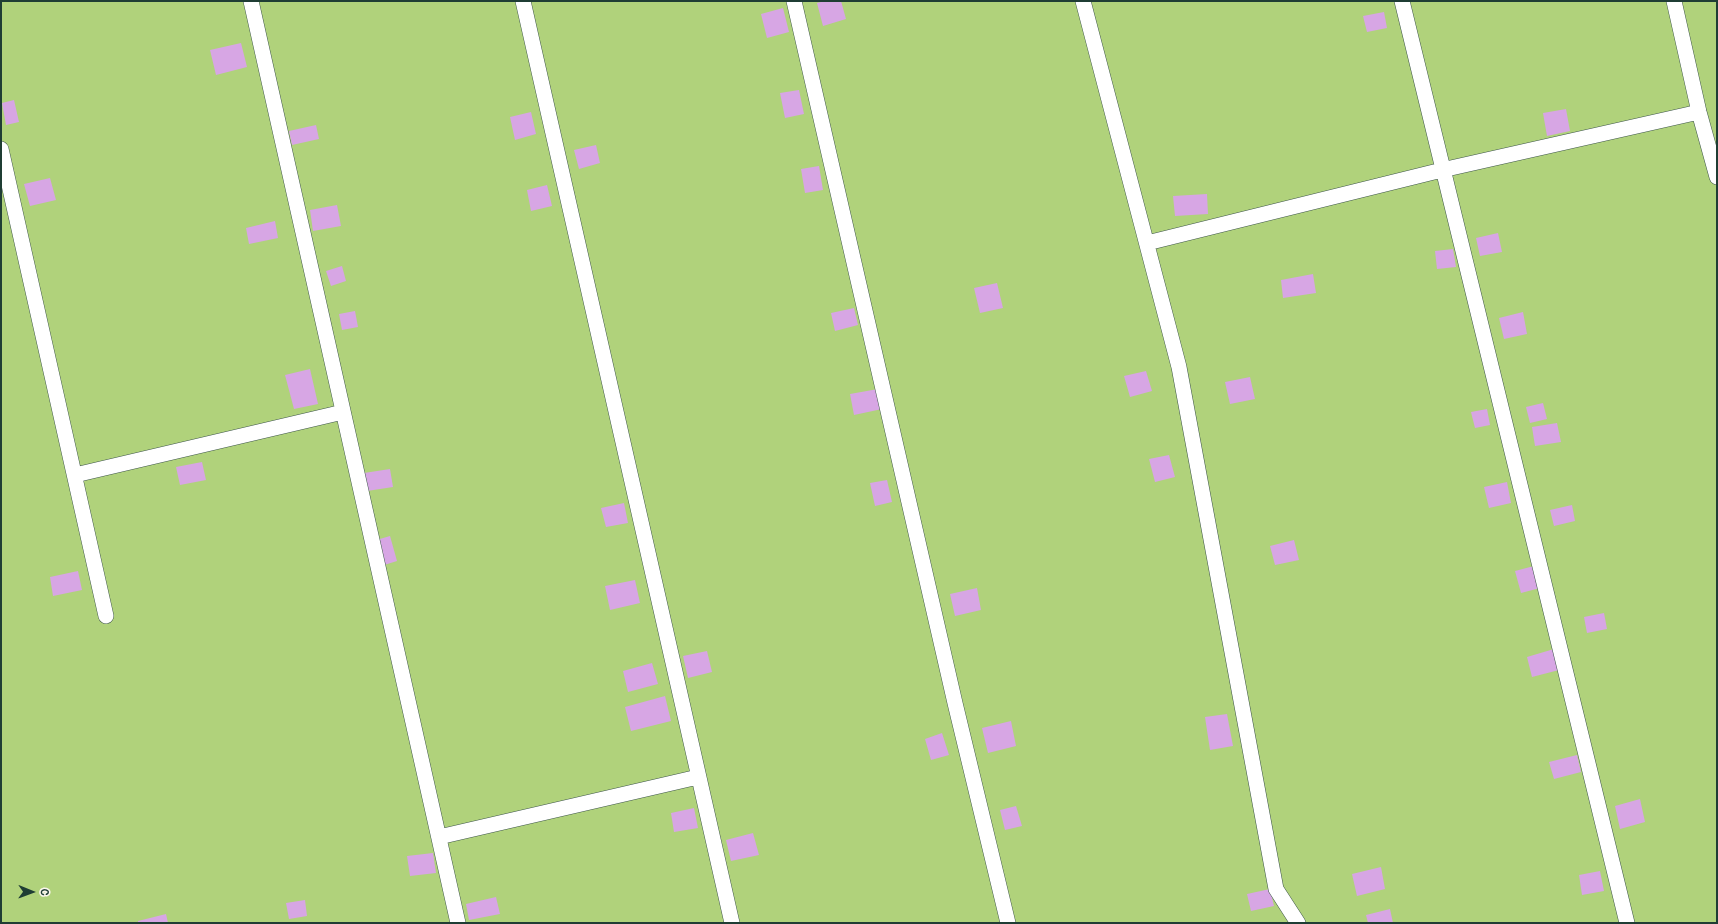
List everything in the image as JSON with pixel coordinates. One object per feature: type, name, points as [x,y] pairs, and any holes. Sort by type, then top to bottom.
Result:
[{"type":"lane","points":[[251,1],[458,923]]},
{"type":"lane","points":[[523,1],[732,923]]},
{"type":"lane","points":[[794,1],[952,688],[1008,923]]},
{"type":"lane","points":[[1083,1],[1179,367],[1276,889],[1298,923]]},
{"type":"lane","points":[[1402,1],[1442,170],[1627,923]]},
{"type":"lane","points":[[1674,1],[1717,177]]},
{"type":"lane","points":[[1147,243],[1442,170],[1700,112]]},
{"type":"lane","points":[[1,149],[106,616]]},
{"type":"lane","points":[[75,475],[343,412]]},
{"type":"lane","points":[[439,837],[698,777]]},
{"type":"green space","points":[[1,1],[1717,1],[1717,923],[1,923]]},
{"type":"building","points":[[825,1],[841,1],[846,19],[823,26],[817,3]]},
{"type":"building","points":[[783,8],[789,32],[767,38],[761,14]]},
{"type":"building","points":[[1384,12],[1387,28],[1367,32],[1363,16]]},
{"type":"building","points":[[241,43],[247,67],[216,75],[210,50]]},
{"type":"building","points":[[799,90],[804,114],[785,118],[780,93]]},
{"type":"building","points":[[14,100],[19,122],[6,125],[2,103]]},
{"type":"building","points":[[1566,109],[1570,131],[1547,136],[1543,113]]},
{"type":"building","points":[[531,112],[536,134],[515,140],[510,117]]},
{"type":"building","points":[[316,125],[319,139],[292,145],[289,131]]},
{"type":"building","points":[[596,145],[600,163],[579,169],[574,150]]},
{"type":"building","points":[[819,166],[823,190],[805,193],[801,169]]},
{"type":"building","points":[[50,178],[56,200],[30,206],[24,184]]},
{"type":"building","points":[[547,185],[552,206],[531,211],[527,190]]},
{"type":"building","points":[[1207,194],[1208,214],[1175,216],[1173,196]]},
{"type":"building","points":[[337,205],[341,226],[313,231],[310,210]]},
{"type":"building","points":[[275,221],[278,238],[249,244],[246,228]]},
{"type":"building","points":[[1498,233],[1502,252],[1480,256],[1476,238]]},
{"type":"building","points":[[1453,249],[1456,267],[1437,269],[1435,251]]},
{"type":"building","points":[[342,266],[346,281],[331,286],[326,271]]},
{"type":"building","points":[[1313,274],[1316,293],[1283,298],[1281,280]]},
{"type":"building","points":[[997,283],[1003,308],[980,313],[974,288]]},
{"type":"building","points":[[854,308],[858,325],[835,331],[831,313]]},
{"type":"building","points":[[355,311],[358,327],[342,330],[339,314]]},
{"type":"building","points":[[1523,312],[1527,334],[1504,339],[1499,318]]},
{"type":"building","points":[[310,369],[318,404],[294,409],[285,375]]},
{"type":"building","points":[[1146,371],[1152,391],[1130,397],[1124,376]]},
{"type":"building","points":[[1250,377],[1255,399],[1230,404],[1225,382]]},
{"type":"building","points":[[878,389],[882,409],[854,415],[850,394]]},
{"type":"building","points":[[1543,403],[1547,419],[1530,423],[1526,407]]},
{"type":"building","points":[[1487,409],[1490,425],[1475,428],[1471,412]]},
{"type":"building","points":[[1557,423],[1561,442],[1535,446],[1532,427]]},
{"type":"building","points":[[1169,455],[1175,477],[1155,482],[1149,459]]},
{"type":"building","points":[[202,462],[206,480],[180,485],[176,467]]},
{"type":"building","points":[[390,469],[393,487],[367,491],[364,473]]},
{"type":"building","points":[[887,480],[892,502],[875,506],[870,483]]},
{"type":"building","points":[[1507,482],[1511,503],[1489,508],[1484,487]]},
{"type":"building","points":[[624,503],[628,523],[606,527],[601,508]]},
{"type":"building","points":[[1572,505],[1575,521],[1554,526],[1550,510]]},
{"type":"building","points":[[390,536],[397,561],[381,566],[373,541]]},
{"type":"building","points":[[1294,540],[1299,560],[1275,565],[1270,546]]},
{"type":"building","points":[[1534,566],[1540,588],[1521,593],[1515,571]]},
{"type":"building","points":[[78,571],[82,590],[53,596],[50,577]]},
{"type":"building","points":[[635,580],[640,603],[610,610],[605,586]]},
{"type":"building","points":[[977,588],[981,610],[955,616],[950,594]]},
{"type":"building","points":[[1604,613],[1607,629],[1587,633],[1584,617]]},
{"type":"building","points":[[1554,649],[1559,670],[1532,677],[1527,657]]},
{"type":"building","points":[[707,651],[712,672],[688,678],[683,656]]},
{"type":"building","points":[[652,663],[658,684],[628,692],[623,671]]},
{"type":"building","points":[[665,696],[671,721],[631,731],[625,707]]},
{"type":"building","points":[[1227,714],[1233,746],[1210,750],[1205,717]]},
{"type":"building","points":[[1011,721],[1016,746],[988,753],[982,728]]},
{"type":"building","points":[[942,733],[949,755],[931,760],[925,739]]},
{"type":"building","points":[[1577,755],[1581,772],[1554,779],[1549,762]]},
{"type":"building","points":[[1640,799],[1645,822],[1620,829],[1615,806]]},
{"type":"building","points":[[1016,806],[1022,826],[1005,830],[1000,810]]},
{"type":"building","points":[[694,808],[698,828],[674,832],[671,813]]},
{"type":"building","points":[[753,833],[759,855],[731,861],[726,840]]},
{"type":"building","points":[[433,853],[436,873],[410,876],[407,856]]},
{"type":"building","points":[[1381,867],[1385,889],[1357,896],[1352,874]]},
{"type":"building","points":[[1600,871],[1604,891],[1582,895],[1579,875]]},
{"type":"building","points":[[1270,889],[1274,906],[1251,911],[1247,894]]},
{"type":"building","points":[[496,897],[500,914],[469,920],[466,904]]},
{"type":"building","points":[[305,900],[307,916],[289,919],[286,903]]},
{"type":"building","points":[[1390,909],[1393,923],[1368,923],[1366,915]]},
{"type":"building","points":[[166,914],[168,923],[138,923],[138,921]]}]
